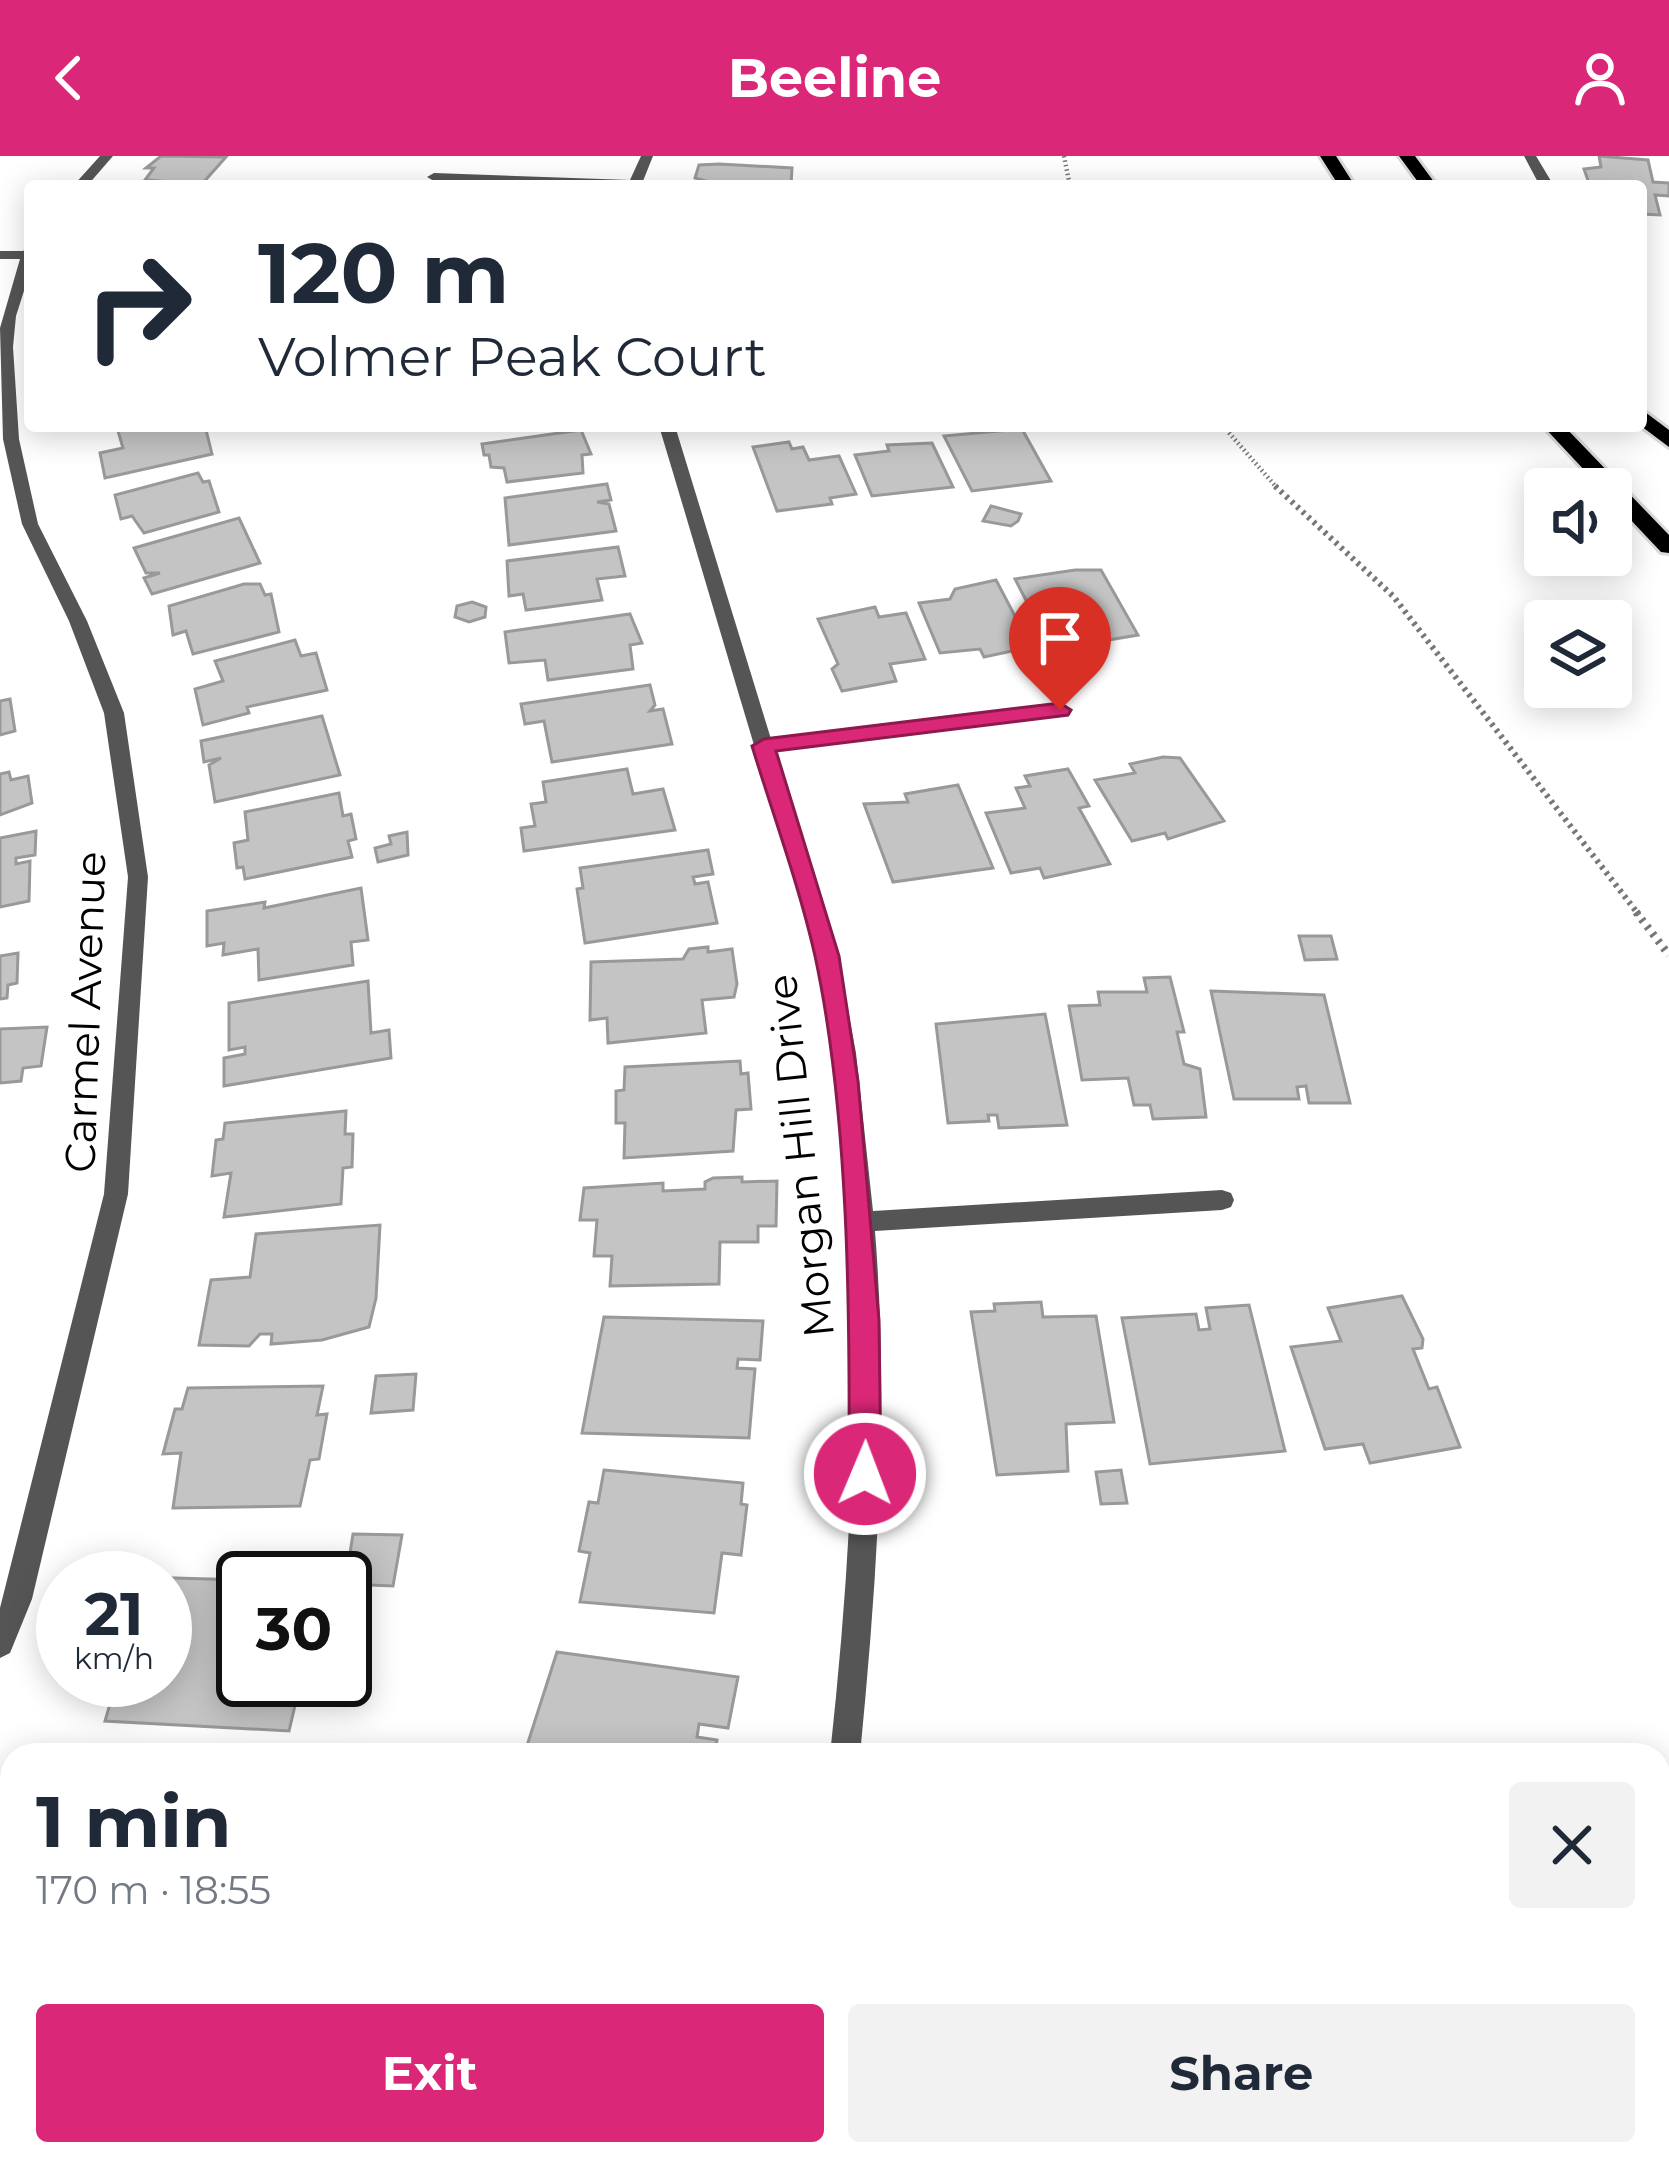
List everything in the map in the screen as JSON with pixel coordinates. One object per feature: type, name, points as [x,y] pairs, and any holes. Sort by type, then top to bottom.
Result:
[{"type":"main road","points":[[1407,156],[1425,180]]},
{"type":"main road","points":[[1647,421],[1669,441]]},
{"type":"main road","points":[[1558,432],[1669,547]]},
{"type":"street","points":[[85,180],[107,156]]},
{"type":"street","points":[[434,177],[509,180]]},
{"type":"street","name":"Carmel Avenue","points":[[0,1643],[19,1599],[116,1194],[137,877],[113,713],[78,622],[30,524],[11,439],[3,373],[9,316],[24,266]]},
{"type":"street","name":"Morgan Hill Drive","points":[[672,432],[827,956],[858,1222],[866,1429],[862,1566],[846,1743]]},
{"type":"street","points":[[764,746],[1060,710]]},
{"type":"street","points":[[858,1222],[1222,1200]]},
{"type":"path","points":[[1228,432],[1300,515],[1393,596],[1669,955]]},
{"type":"building","points":[[161,156],[226,157],[206,180],[145,180],[154,168],[146,168]]},
{"type":"building","points":[[1599,156],[1648,160],[1653,182],[1669,183],[1669,196],[1655,195],[1660,215],[1647,214],[1647,180],[1588,180],[1584,169],[1601,167]]},
{"type":"building","points":[[699,165],[792,168],[791,180],[702,180],[695,178]]},
{"type":"building","points":[[118,432],[206,432],[212,454],[105,478],[100,453],[123,448]]},
{"type":"building","points":[[582,432],[591,454],[582,455],[583,473],[507,482],[504,468],[491,467],[482,444]]},
{"type":"building","points":[[1024,432],[1051,481],[972,491],[944,436]]},
{"type":"building","points":[[789,442],[792,449],[803,447],[809,460],[839,456],[856,494],[830,498],[832,504],[777,511],[753,447]]},
{"type":"building","points":[[932,443],[953,487],[872,496],[855,455],[889,451],[887,445]]},
{"type":"building","points":[[198,473],[203,482],[209,481],[219,512],[144,533],[132,516],[121,519],[115,495]]},
{"type":"building","points":[[607,484],[611,500],[597,502],[609,504],[616,531],[509,545],[505,498]]},
{"type":"building","points":[[991,506],[1021,514],[1011,526],[983,521]]},
{"type":"building","points":[[239,518],[260,563],[152,594],[144,578],[160,573],[146,573],[134,548]]},
{"type":"building","points":[[618,547],[625,576],[597,579],[602,600],[526,610],[523,594],[509,596],[507,561]]},
{"type":"building","points":[[1101,570],[1138,635],[1108,640],[1102,630],[1096,631],[1100,638],[1049,645],[1015,579]]},
{"type":"building","points":[[996,580],[1031,647],[984,657],[980,649],[940,653],[919,603],[950,599],[955,589]]},
{"type":"building","points":[[244,584],[260,584],[265,595],[271,594],[279,632],[193,654],[186,631],[173,635],[169,606]]},
{"type":"building","points":[[472,602],[486,607],[485,617],[469,622],[455,617],[457,606]]},
{"type":"building","points":[[875,607],[879,617],[906,613],[925,659],[890,664],[896,681],[842,691],[832,669],[838,664],[818,619]]},
{"type":"building","points":[[630,614],[642,643],[630,645],[633,669],[548,680],[545,660],[509,663],[505,632]]},
{"type":"building","points":[[295,640],[301,656],[316,653],[327,690],[247,707],[249,713],[203,725],[195,689],[223,681],[215,661]]},
{"type":"building","points":[[650,685],[655,705],[650,711],[663,709],[672,744],[552,762],[544,721],[525,724],[521,704]]},
{"type":"building","points":[[10,699],[15,731],[0,735],[0,701]]},
{"type":"building","points":[[322,716],[340,775],[215,802],[209,765],[221,758],[204,762],[201,741]]},
{"type":"building","points":[[1180,758],[1224,821],[1168,839],[1165,833],[1132,841],[1095,780],[1135,773],[1130,764]]},
{"type":"building","points":[[627,769],[633,794],[663,789],[675,830],[524,851],[521,828],[535,826],[531,804],[546,802],[543,782]]},
{"type":"building","points":[[1068,769],[1089,806],[1079,808],[1110,864],[1044,878],[1040,868],[1011,873],[986,813],[1025,808],[1016,788],[1030,786],[1025,776]]},
{"type":"building","points":[[9,772],[11,780],[28,776],[32,803],[0,815],[0,774]]},
{"type":"building","points":[[958,785],[993,868],[893,882],[864,804],[908,802],[905,794]]},
{"type":"building","points":[[339,793],[343,816],[351,814],[356,839],[348,841],[352,857],[245,879],[243,867],[237,868],[234,843],[248,840],[245,812]]},
{"type":"building","points":[[36,831],[35,855],[16,858],[16,864],[30,861],[29,901],[0,907],[0,838]]},
{"type":"building","points":[[407,832],[408,855],[378,862],[375,848],[391,844],[389,836]]},
{"type":"building","points":[[708,850],[713,874],[693,877],[695,884],[708,882],[717,923],[585,943],[577,889],[583,888],[580,868]]},
{"type":"building","points":[[361,888],[368,940],[351,942],[353,965],[259,980],[258,949],[223,955],[224,943],[207,946],[207,911],[265,902],[264,908]]},
{"type":"building","points":[[1299,936],[1331,936],[1337,959],[1305,960]]},
{"type":"building","points":[[708,947],[708,952],[732,949],[737,984],[734,997],[702,1000],[706,1033],[608,1043],[607,1018],[590,1020],[591,962],[683,959],[689,949]]},
{"type":"building","points":[[18,953],[17,983],[8,985],[7,998],[0,999],[0,956]]},
{"type":"building","points":[[1170,977],[1184,1032],[1177,1032],[1184,1064],[1200,1069],[1206,1117],[1153,1119],[1150,1105],[1134,1105],[1128,1078],[1082,1080],[1069,1006],[1100,1005],[1098,992],[1147,992],[1144,978]]},
{"type":"building","points":[[368,981],[371,1033],[389,1030],[391,1058],[224,1086],[224,1058],[245,1054],[245,1047],[229,1050],[229,1003]]},
{"type":"building","points":[[1211,991],[1324,995],[1350,1103],[1309,1103],[1306,1086],[1297,1087],[1299,1099],[1234,1099]]},
{"type":"building","points":[[1045,1014],[1067,1125],[999,1128],[997,1115],[988,1115],[989,1121],[948,1123],[936,1024]]},
{"type":"building","points":[[47,1027],[41,1066],[23,1068],[21,1081],[0,1083],[0,1029]]},
{"type":"building","points":[[740,1061],[741,1074],[748,1073],[751,1109],[736,1110],[733,1151],[624,1158],[625,1123],[616,1123],[616,1091],[624,1090],[625,1067]]},
{"type":"building","points":[[346,1111],[345,1134],[353,1134],[352,1167],[343,1168],[341,1204],[224,1217],[231,1173],[212,1176],[216,1140],[223,1139],[225,1123]]},
{"type":"building","points":[[742,1177],[742,1182],[777,1181],[776,1226],[758,1226],[758,1242],[720,1242],[719,1284],[610,1286],[612,1256],[594,1256],[597,1220],[580,1220],[584,1188],[663,1183],[663,1191],[705,1189],[705,1182],[713,1178]]},
{"type":"building","points":[[380,1225],[376,1298],[369,1327],[322,1340],[271,1344],[272,1334],[260,1334],[249,1346],[199,1345],[211,1280],[250,1277],[256,1234]]},
{"type":"building","points":[[1402,1296],[1423,1339],[1422,1348],[1413,1349],[1429,1389],[1437,1387],[1460,1447],[1370,1463],[1363,1444],[1325,1449],[1291,1347],[1341,1341],[1328,1308]]},
{"type":"building","points":[[1041,1302],[1043,1317],[1096,1316],[1114,1422],[1066,1424],[1068,1471],[997,1475],[971,1312],[995,1311],[994,1304]]},
{"type":"building","points":[[1249,1305],[1285,1451],[1150,1464],[1122,1318],[1196,1314],[1199,1330],[1210,1329],[1206,1308]]},
{"type":"building","points":[[604,1317],[763,1321],[760,1360],[738,1359],[737,1368],[755,1369],[749,1438],[582,1433]]},
{"type":"building","points":[[416,1374],[413,1410],[371,1413],[376,1376]]},
{"type":"building","points":[[323,1386],[317,1415],[327,1414],[319,1459],[310,1460],[300,1506],[173,1508],[181,1453],[163,1454],[175,1409],[182,1409],[188,1388]]},
{"type":"building","points":[[604,1470],[743,1483],[741,1504],[747,1505],[741,1555],[722,1553],[714,1613],[580,1602],[590,1553],[579,1551],[589,1502],[598,1503]]},
{"type":"building","points":[[1121,1470],[1127,1503],[1101,1504],[1096,1472]]},
{"type":"building","points":[[353,1534],[402,1535],[393,1586],[372,1585],[372,1551],[350,1551]]},
{"type":"building","points":[[192,1579],[216,1579],[216,1707],[295,1707],[289,1731],[105,1721],[109,1707],[192,1707]]},
{"type":"building","points":[[557,1652],[738,1677],[728,1728],[699,1724],[697,1737],[716,1743],[528,1743]]},
{"type":"route","points":[[865,1474],[865,1320],[845,1081],[827,956],[764,746],[1060,710]]}]
